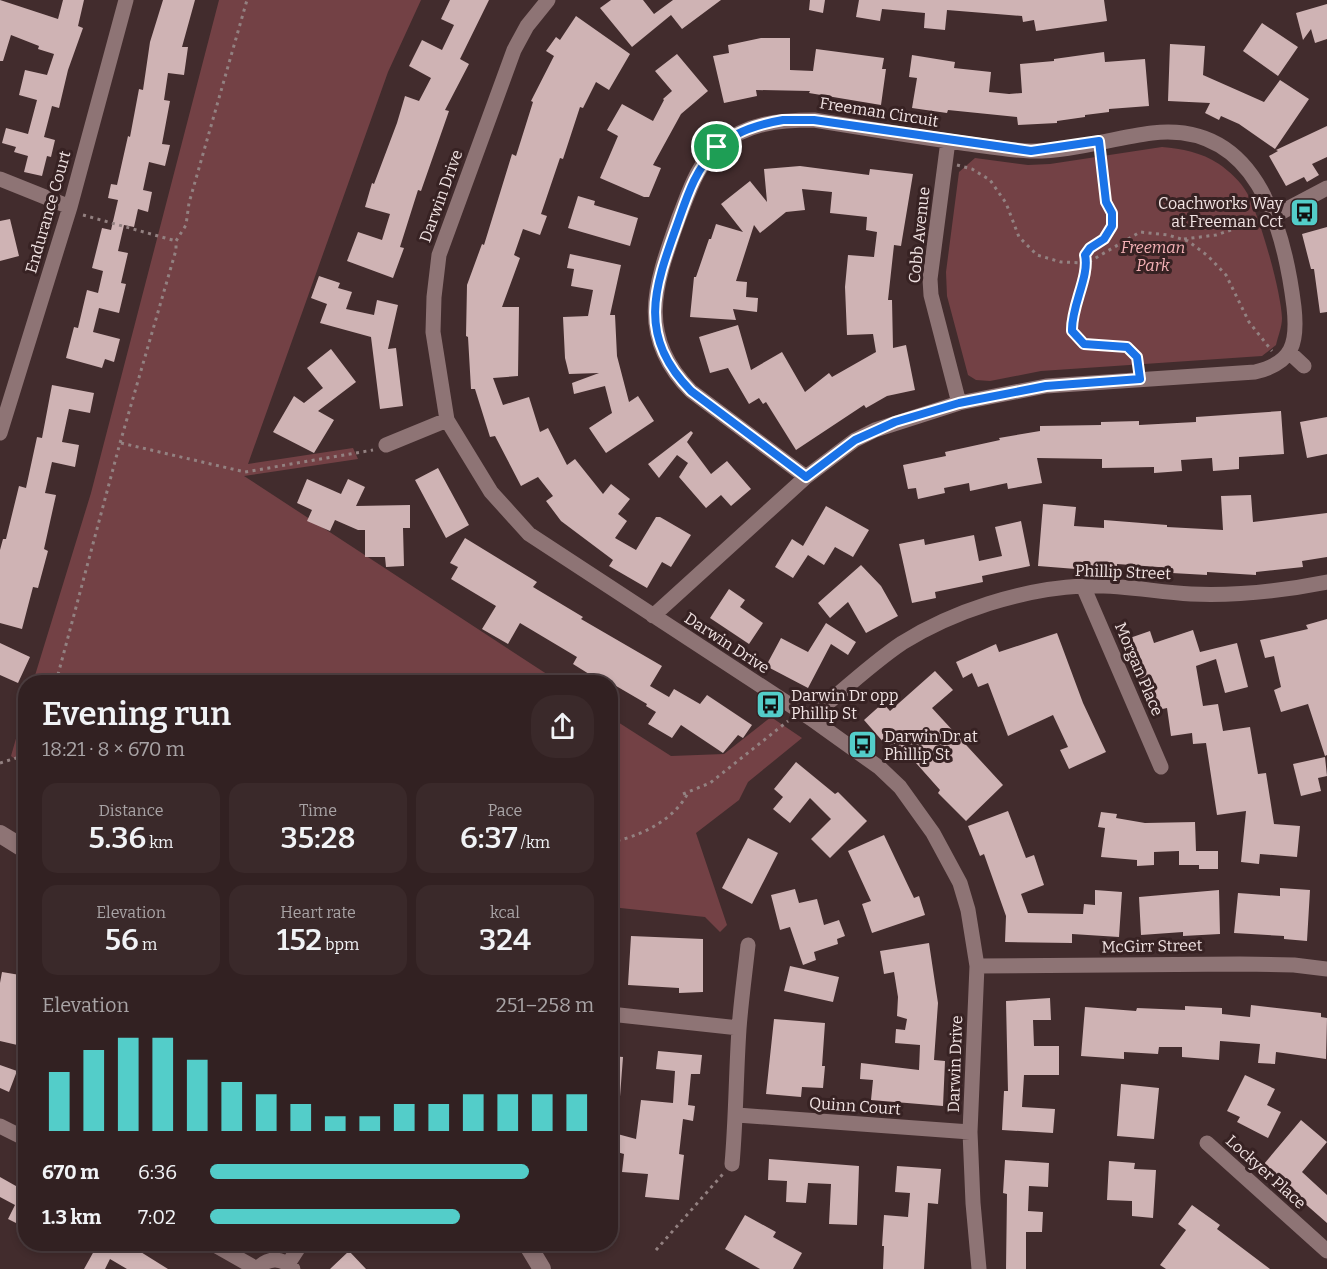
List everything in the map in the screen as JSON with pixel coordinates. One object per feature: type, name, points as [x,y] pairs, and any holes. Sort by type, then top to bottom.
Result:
[{"type":"main road","points":[[0,834],[18,845]]},
{"type":"main road","points":[[531,1251],[542,1269]]},
{"type":"street","name":"Endurance Court","points":[[0,433],[70,207],[126,0]]},
{"type":"street","name":"Darwin Drive","points":[[548,0],[527,26],[514,50],[440,255],[434,297],[433,332],[447,420],[491,492],[521,527],[552,551],[803,714],[879,768],[900,787],[918,810],[960,883],[968,910],[977,966],[970,1132],[979,1269]]},
{"type":"street","name":"Freeman Circuit","points":[[806,477],[691,391],[680,380],[669,363],[658,338],[654,303],[657,284],[693,180],[717,147],[755,125],[783,120],[814,120],[948,141],[1031,151],[1167,132],[1207,140],[1227,151],[1244,165],[1263,191],[1274,216],[1291,286],[1295,323],[1294,340],[1285,357]]},
{"type":"street","name":"Cobb Avenue","points":[[948,141],[930,279],[931,295],[959,403]]},
{"type":"street","points":[[0,179],[70,207]]},
{"type":"street","points":[[1274,216],[1327,188]]},
{"type":"street","points":[[652,616],[806,477],[855,440],[895,422],[959,403],[1046,386],[1255,372],[1270,368],[1285,357],[1304,366]]},
{"type":"street","points":[[386,445],[447,420]]},
{"type":"street","name":"Phillip Street","points":[[803,714],[901,644],[947,620],[992,603],[1042,591],[1083,586],[1192,594],[1232,594],[1283,591],[1327,582]]},
{"type":"street","name":"Morgan Place","points":[[1083,586],[1161,767]]},
{"type":"street","points":[[732,1164],[737,1115],[739,1028],[748,945]]},
{"type":"street","name":"McGirr Street","points":[[977,966],[1240,964],[1294,965],[1327,969]]},
{"type":"street","points":[[618,1015],[739,1028]]},
{"type":"street","name":"Quinn Court","points":[[737,1115],[970,1132]]},
{"type":"street","points":[[0,1126],[18,1135]]},
{"type":"street","name":"Lockyer Place","points":[[1207,1143],[1327,1251]]},
{"type":"street","points":[[225,1251],[257,1269],[268,1260],[275,1259],[290,1266],[298,1251]]},
{"type":"path","points":[[59,675],[120,443],[176,250],[176,241],[186,225],[189,203],[247,0]]},
{"type":"path","points":[[1099,141],[1106,202],[1112,213],[1112,226],[1104,239],[1090,248],[1085,255],[1087,263],[1074,306],[1072,331],[1084,344],[1127,347],[1137,357],[1140,379]]},
{"type":"path","points":[[946,161],[972,169],[990,180],[1006,203],[1019,237],[1037,255],[1061,262],[1087,263],[1140,232],[1183,239],[1208,256],[1226,275],[1249,322],[1285,357]]},
{"type":"path","points":[[70,207],[88,218],[176,241]]},
{"type":"path","points":[[1183,239],[1216,236],[1274,216]]},
{"type":"path","points":[[120,443],[245,472],[363,453],[386,445]]},
{"type":"path","points":[[683,794],[710,783],[787,722],[803,714]]},
{"type":"path","points":[[0,763],[18,757]]},
{"type":"path","points":[[618,841],[654,826],[681,807],[689,792]]},
{"type":"path","points":[[656,1250],[732,1164]]},
{"type":"green space","points":[[219,0],[421,0],[388,72],[248,464],[353,448],[358,459],[244,476],[548,675],[35,675],[91,493]]},
{"type":"green space","name":"Freeman Park","points":[[1162,147],[1191,152],[1212,160],[1231,173],[1247,193],[1264,236],[1278,290],[1282,318],[1276,345],[1262,356],[1041,371],[990,381],[976,380],[968,375],[947,296],[946,272],[959,172],[975,158],[1028,165],[1050,164]]},
{"type":"green space","points":[[771,717],[802,738],[748,782],[739,800],[696,833],[727,925],[720,932],[705,917],[618,908],[618,722],[671,756],[724,754]]},
{"type":"green space","points":[[18,732],[18,762],[11,756]]},
{"type":"building","points":[[0,0],[58,19],[63,0],[84,0],[78,26],[83,28],[68,70],[59,108],[52,106],[44,137],[55,140],[51,157],[47,156],[42,176],[24,172],[28,156],[14,152],[16,147],[2,143],[6,128],[28,134],[37,100],[19,95],[25,70],[47,75],[54,54],[38,49],[39,46],[11,35],[3,61],[0,61]]},
{"type":"building","points":[[163,0],[195,0],[182,47],[188,47],[184,75],[168,73],[164,100],[170,101],[162,144],[170,145],[165,166],[149,162],[143,190],[152,192],[148,212],[138,209],[134,227],[124,225],[118,251],[128,253],[121,283],[126,284],[119,313],[99,308],[93,332],[120,339],[114,362],[105,359],[102,368],[66,358],[74,327],[78,328],[87,290],[98,293],[103,271],[92,268],[102,228],[111,230],[118,200],[108,198],[111,184],[117,185],[128,136],[130,137],[139,89],[143,90],[150,42]]},
{"type":"building","points":[[450,0],[489,0],[460,59],[469,64],[445,110],[449,111],[421,191],[418,190],[400,247],[404,248],[393,278],[347,261],[358,232],[382,240],[390,214],[365,207],[405,96],[419,101],[431,78],[409,66],[422,40],[442,50],[454,25],[441,19]]},
{"type":"building","points":[[611,0],[643,0],[654,14],[673,0],[721,0],[682,29],[671,15],[632,47],[600,8]]},
{"type":"building","points":[[810,0],[825,0],[823,13],[809,10]]},
{"type":"building","points":[[859,0],[1104,0],[1107,21],[1036,31],[1034,20],[1023,22],[1022,16],[947,10],[945,30],[924,28],[925,13],[882,9],[880,21],[856,17]]},
{"type":"building","points":[[1327,4],[1327,39],[1315,43],[1311,29],[1303,40],[1296,13]]},
{"type":"building","points":[[576,16],[630,54],[609,90],[596,82],[583,108],[580,107],[563,159],[560,158],[541,214],[547,216],[540,235],[523,229],[514,255],[520,258],[502,307],[519,307],[518,376],[493,378],[503,405],[529,397],[540,432],[548,428],[567,465],[575,459],[603,494],[611,484],[630,499],[618,514],[627,521],[615,538],[636,550],[656,517],[660,517],[691,535],[671,567],[662,562],[647,588],[609,566],[613,560],[561,521],[546,501],[553,496],[538,477],[521,486],[495,436],[490,437],[475,389],[471,389],[468,337],[466,336],[467,285],[482,244],[484,245],[512,154],[516,156],[533,102],[531,101],[554,56],[546,51],[556,37],[560,40]]},
{"type":"building","points":[[1262,23],[1298,47],[1278,76],[1243,51]]},
{"type":"building","points":[[761,38],[790,38],[790,70],[813,71],[816,49],[884,58],[882,69],[886,69],[881,105],[809,93],[810,91],[756,90],[757,96],[724,103],[713,56],[729,53],[728,45]]},
{"type":"building","points":[[1170,44],[1205,46],[1203,75],[1264,102],[1280,80],[1309,99],[1275,149],[1239,124],[1221,116],[1219,120],[1205,113],[1210,103],[1168,101]]},
{"type":"building","points":[[1104,52],[1105,62],[1145,59],[1149,106],[1109,109],[1109,112],[1085,115],[1085,117],[1057,121],[1057,123],[1018,125],[1017,117],[948,110],[947,113],[912,108],[917,78],[909,77],[912,55],[955,62],[954,68],[991,72],[989,92],[1009,94],[1022,93],[1020,64],[1054,61],[1054,59]]},
{"type":"building","points":[[677,54],[708,91],[681,114],[653,165],[661,168],[649,197],[644,197],[600,178],[618,136],[607,130],[622,104],[653,121],[663,99],[672,91],[655,71]]},
{"type":"building","points":[[1327,126],[1327,157],[1312,164],[1319,175],[1307,182],[1304,177],[1286,186],[1269,156],[1278,151],[1276,150]]},
{"type":"building","points":[[800,166],[869,175],[870,169],[913,174],[901,246],[894,245],[888,300],[892,300],[893,348],[906,345],[915,390],[887,396],[866,408],[864,405],[796,450],[766,402],[763,404],[759,398],[749,404],[728,368],[710,373],[699,337],[738,325],[751,370],[782,352],[805,392],[829,373],[832,377],[876,352],[873,334],[847,335],[845,287],[848,255],[874,257],[877,232],[866,230],[867,217],[830,213],[832,192],[802,189],[805,210],[786,212],[760,233],[754,225],[736,281],[747,282],[746,297],[758,298],[757,312],[733,309],[736,320],[690,317],[694,277],[696,277],[716,224],[743,232],[721,204],[750,181],[767,202],[764,169]]},
{"type":"building","points":[[578,196],[595,201],[594,205],[638,218],[630,246],[568,228]]},
{"type":"building","points":[[10,219],[19,256],[0,261],[0,221]]},
{"type":"building","points":[[1327,227],[1327,312],[1320,313],[1314,269],[1311,269],[1302,234]]},
{"type":"building","points":[[570,254],[621,265],[610,315],[615,315],[617,356],[629,402],[638,396],[654,421],[606,453],[589,428],[612,413],[605,386],[574,394],[572,383],[599,373],[569,374],[565,358],[563,317],[588,316],[593,290],[571,286],[574,269],[567,268]]},
{"type":"building","points":[[319,276],[340,283],[338,288],[352,292],[346,309],[374,315],[377,300],[398,305],[388,349],[396,348],[403,406],[380,409],[371,337],[320,323],[327,304],[311,298]]},
{"type":"building","points":[[331,349],[356,382],[318,411],[334,420],[314,453],[273,432],[294,396],[304,403],[323,388],[307,368]]},
{"type":"building","points":[[52,385],[94,393],[90,413],[69,409],[62,442],[79,445],[75,467],[52,462],[45,493],[56,495],[44,549],[48,551],[38,588],[33,587],[22,629],[0,623],[0,550],[3,539],[6,539],[19,486],[26,488],[37,437],[42,438]]},
{"type":"building","points":[[1281,411],[1284,454],[1239,457],[1239,469],[1213,471],[1212,458],[1181,460],[1182,471],[1154,473],[1154,467],[1102,468],[1102,459],[1037,458],[1042,483],[1008,489],[1007,483],[970,491],[969,483],[944,488],[945,493],[918,499],[916,488],[908,489],[903,465],[946,456],[945,452],[1000,440],[999,438],[1040,431],[1040,426],[1101,425],[1101,422],[1139,421],[1139,425],[1196,422],[1196,417]]},
{"type":"building","points":[[1327,417],[1327,454],[1307,458],[1300,422]]},
{"type":"building","points":[[691,431],[693,433],[687,442],[711,474],[727,461],[751,489],[731,506],[721,495],[706,508],[679,477],[688,463],[677,455],[659,478],[648,464]]},
{"type":"building","points":[[438,468],[469,525],[446,538],[415,480]]},
{"type":"building","points":[[307,479],[341,494],[348,479],[365,487],[356,506],[410,505],[410,528],[403,528],[404,566],[386,567],[385,557],[365,557],[365,530],[358,530],[335,520],[330,531],[307,521],[312,510],[297,503]]},
{"type":"building","points":[[1251,495],[1253,522],[1327,513],[1327,557],[1302,561],[1303,567],[1256,572],[1256,575],[1207,572],[1207,575],[1172,573],[1172,568],[1117,564],[1117,568],[1077,565],[1076,569],[1038,566],[1043,504],[1076,507],[1074,526],[1104,528],[1104,520],[1223,530],[1221,496]]},
{"type":"building","points":[[826,506],[869,530],[853,557],[835,547],[824,565],[808,555],[793,578],[775,567],[792,539],[803,546]]},
{"type":"building","points":[[1021,521],[1030,566],[982,576],[983,582],[935,592],[936,598],[912,603],[899,544],[924,539],[925,545],[974,535],[979,561],[1002,556],[995,527]]},
{"type":"building","points":[[465,538],[537,582],[533,587],[583,617],[581,619],[662,666],[650,686],[669,697],[674,689],[700,704],[707,695],[752,725],[743,738],[738,735],[723,753],[681,725],[672,738],[648,724],[656,712],[618,687],[618,675],[591,675],[573,664],[577,657],[520,623],[508,644],[482,629],[496,606],[451,579],[458,567],[450,563]]},
{"type":"building","points":[[861,565],[881,586],[898,616],[866,633],[848,602],[830,618],[818,603]]},
{"type":"building","points":[[729,589],[745,600],[740,607],[763,623],[749,644],[710,618]]},
{"type":"building","points":[[1327,619],[1327,755],[1325,756],[1308,704],[1281,712],[1274,690],[1281,687],[1274,656],[1265,658],[1260,640],[1308,629],[1306,625]]},
{"type":"building","points":[[826,623],[856,642],[848,655],[831,644],[808,688],[766,666],[781,638],[808,652]]},
{"type":"building","points":[[1193,630],[1200,652],[1237,643],[1248,687],[1225,693],[1216,659],[1196,666],[1203,706],[1218,704],[1223,731],[1250,727],[1258,774],[1266,773],[1274,824],[1300,826],[1297,857],[1260,854],[1259,864],[1241,862],[1246,811],[1217,815],[1206,743],[1193,744],[1192,733],[1171,736],[1167,708],[1158,710],[1151,675],[1137,680],[1124,640],[1150,631],[1154,643]]},
{"type":"building","points":[[1057,633],[1083,703],[1106,752],[1069,769],[1060,750],[1068,747],[1053,715],[1008,736],[988,683],[978,687],[972,673],[963,678],[956,662],[996,644],[999,652]]},
{"type":"building","points":[[0,643],[30,657],[22,675],[18,675],[18,683],[0,675]]},
{"type":"building","points":[[935,671],[953,690],[932,708],[1003,785],[966,821],[938,793],[940,790],[900,745],[892,752],[864,720],[883,703],[890,711]]},
{"type":"building","points":[[1325,757],[1327,776],[1318,778],[1321,791],[1301,796],[1293,764]]},
{"type":"building","points":[[796,762],[835,794],[838,792],[867,821],[830,858],[811,839],[831,819],[810,798],[790,823],[773,809],[783,797],[774,789]]},
{"type":"building","points":[[1008,811],[1026,858],[1034,855],[1044,885],[1021,894],[1028,913],[1083,914],[1084,904],[1095,905],[1095,890],[1122,892],[1119,937],[1072,934],[1072,943],[1005,942],[1006,916],[984,854],[980,856],[968,826]]},
{"type":"building","points":[[1101,812],[1117,814],[1116,818],[1145,823],[1195,822],[1196,851],[1218,851],[1218,869],[1199,869],[1199,865],[1179,865],[1179,851],[1154,852],[1154,865],[1137,866],[1137,860],[1101,857],[1105,828],[1098,827]]},
{"type":"building","points":[[884,835],[914,898],[919,896],[925,915],[872,933],[862,904],[871,901],[848,851]]},
{"type":"building","points":[[748,838],[778,853],[752,904],[722,888]]},
{"type":"building","points":[[1280,888],[1310,890],[1307,941],[1284,939],[1284,936],[1234,933],[1238,893],[1280,896]]},
{"type":"building","points":[[795,889],[799,903],[817,899],[824,925],[839,920],[845,936],[837,939],[838,944],[814,952],[816,960],[803,965],[790,927],[780,930],[771,895]]},
{"type":"building","points":[[1219,890],[1220,934],[1183,936],[1183,932],[1141,935],[1139,897]]},
{"type":"building","points":[[631,936],[703,939],[703,992],[679,993],[679,988],[628,985]]},
{"type":"building","points":[[929,943],[938,1003],[934,1060],[945,1061],[943,1106],[871,1100],[873,1080],[860,1079],[861,1063],[919,1070],[920,1045],[895,1043],[896,1029],[905,1030],[907,1019],[897,1016],[898,997],[894,972],[884,974],[880,951]]},
{"type":"building","points":[[790,966],[839,977],[833,1002],[784,991]]},
{"type":"building","points":[[2,972],[18,975],[18,1045],[0,1041]]},
{"type":"building","points":[[1050,998],[1051,1020],[1033,1020],[1034,1046],[1059,1046],[1059,1075],[1024,1075],[1022,1107],[1055,1109],[1053,1133],[1002,1130],[1004,1091],[1008,1091],[1006,1001]]},
{"type":"building","points":[[1251,1005],[1321,1013],[1321,1017],[1327,1018],[1326,1059],[1276,1052],[1275,1064],[1258,1063],[1260,1044],[1220,1041],[1219,1060],[1182,1057],[1182,1047],[1159,1047],[1158,1054],[1124,1052],[1124,1059],[1081,1056],[1085,1007],[1136,1011],[1137,1008],[1185,1010],[1185,1006],[1222,1008],[1222,1014],[1250,1017]]},
{"type":"building","points":[[774,1019],[825,1023],[823,1088],[802,1087],[801,1097],[766,1094]]},
{"type":"building","points":[[658,1051],[702,1055],[700,1074],[691,1074],[688,1105],[695,1106],[693,1121],[683,1119],[679,1154],[684,1155],[679,1200],[645,1197],[648,1174],[622,1172],[624,1154],[618,1152],[618,1134],[636,1139],[641,1100],[673,1103],[675,1071],[656,1069]]},
{"type":"building","points":[[618,1057],[623,1057],[618,1110]]},
{"type":"building","points":[[0,1065],[17,1071],[9,1092],[0,1088]]},
{"type":"building","points":[[1245,1075],[1275,1089],[1267,1105],[1281,1112],[1268,1138],[1237,1122],[1240,1117],[1227,1111]]},
{"type":"building","points":[[1121,1084],[1159,1088],[1154,1139],[1117,1136]]},
{"type":"building","points":[[1301,1120],[1327,1142],[1302,1172],[1327,1195],[1327,1223],[1294,1194],[1296,1191],[1264,1164]]},
{"type":"building","points":[[769,1159],[859,1166],[857,1225],[829,1224],[831,1184],[808,1183],[806,1203],[786,1202],[787,1181],[768,1180]]},
{"type":"building","points":[[1005,1160],[1049,1163],[1048,1187],[1029,1186],[1028,1211],[1043,1212],[1042,1232],[1026,1232],[1026,1269],[1006,1269],[1007,1194],[1003,1193]]},
{"type":"building","points":[[1109,1161],[1135,1163],[1134,1169],[1156,1170],[1153,1218],[1132,1216],[1132,1201],[1107,1200]]},
{"type":"building","points":[[897,1166],[941,1169],[938,1204],[928,1203],[924,1269],[883,1269],[884,1215],[908,1217],[910,1193],[895,1192]]},
{"type":"building","points":[[0,1177],[18,1187],[18,1224],[8,1219],[15,1205],[0,1197]]},
{"type":"building","points":[[1192,1205],[1220,1225],[1217,1229],[1270,1269],[1166,1269],[1160,1265],[1186,1230],[1178,1224]]},
{"type":"building","points":[[745,1215],[776,1232],[773,1237],[802,1253],[793,1269],[760,1269],[725,1249]]},
{"type":"building","points":[[94,1251],[139,1251],[168,1269],[127,1269],[110,1259],[105,1269],[84,1269]]},
{"type":"building","points":[[349,1251],[366,1269],[330,1269]]},
{"type":"place","name":"Coachworks Way at Freeman Cct","points":[[1304,212]]},
{"type":"place","name":"Darwin Dr opp Phillip St","points":[[770,704]]},
{"type":"place","name":"Darwin Dr at Phillip St","points":[[863,745]]},
{"type":"route","points":[[783,120],[814,120],[1014,150],[1050,150],[1099,141],[1106,202],[1112,213],[1112,226],[1104,239],[1090,248],[1085,255],[1087,263],[1078,300],[1074,306],[1072,331],[1084,344],[1127,347],[1132,350],[1137,357],[1140,379],[1046,386],[959,403],[875,430],[855,440],[806,477],[691,391],[680,380],[669,363],[658,338],[654,303],[662,264],[693,180],[717,147],[755,125],[783,120]]}]
